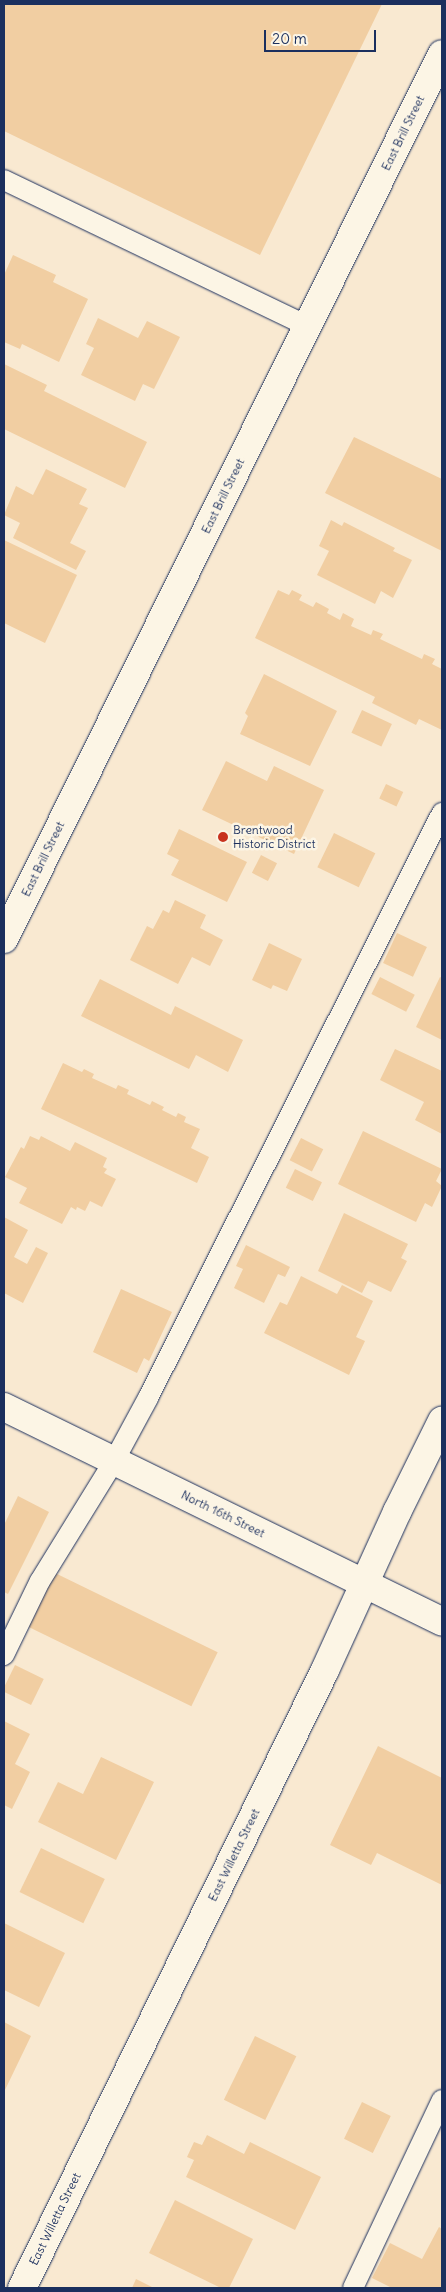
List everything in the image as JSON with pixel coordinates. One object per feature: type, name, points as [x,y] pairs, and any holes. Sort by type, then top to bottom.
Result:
[{"type":"street","name":"East Brill Street","points":[[4,939],[442,54]]},
{"type":"street","name":"North 16th Street","points":[[4,1406],[442,1622]]},
{"type":"street","name":"East Willetta Street","points":[[22,2288],[325,1670],[442,1421]]},
{"type":"lane","points":[[4,180],[307,326]]},
{"type":"lane","points":[[4,1655],[40,1581],[114,1461],[198,1302],[442,813]]},
{"type":"lane","points":[[353,2288],[442,2100]]},
{"type":"building","points":[[4,4],[382,4],[260,255],[4,131]]},
{"type":"building","points":[[13,255],[56,275],[53,282],[88,299],[59,362],[22,344],[20,349],[4,342],[4,275]]},
{"type":"building","points":[[98,318],[138,338],[147,321],[180,337],[154,389],[143,384],[135,401],[81,375],[94,348],[86,344]]},
{"type":"building","points":[[4,364],[47,385],[44,391],[147,442],[125,488],[4,429]]},
{"type":"building","points":[[354,437],[442,479],[442,551],[325,493]]},
{"type":"building","points":[[46,469],[87,489],[79,504],[88,508],[70,543],[86,551],[76,570],[13,538],[20,523],[4,515],[16,486],[33,495]]},
{"type":"building","points":[[331,520],[342,526],[344,522],[395,548],[393,551],[412,560],[393,598],[381,591],[375,604],[317,575],[329,551],[319,546]]},
{"type":"building","points":[[4,540],[77,575],[45,643],[4,623]]},
{"type":"building","points":[[278,590],[289,595],[292,590],[302,595],[299,600],[313,607],[316,602],[329,609],[327,613],[340,620],[343,613],[354,619],[351,626],[371,635],[373,630],[383,634],[380,639],[422,659],[424,654],[435,659],[432,664],[442,669],[442,730],[419,719],[416,725],[372,703],[375,697],[255,638]]},
{"type":"building","points":[[264,674],[337,711],[310,766],[240,734],[248,716],[245,713]]},
{"type":"building","points":[[362,710],[392,724],[381,747],[351,733]]},
{"type":"building","points":[[226,761],[267,781],[274,766],[324,790],[294,854],[202,810]]},
{"type":"building","points":[[386,784],[403,792],[396,807],[379,799]]},
{"type":"building","points":[[179,829],[247,862],[227,902],[171,875],[179,860],[167,854]]},
{"type":"building","points":[[334,833],[375,853],[359,887],[317,867]]},
{"type":"building","points":[[261,855],[277,863],[268,881],[252,873]]},
{"type":"building","points":[[175,900],[206,915],[200,928],[223,940],[210,966],[192,957],[178,984],[130,960],[147,926],[153,929],[163,910],[169,913]]},
{"type":"building","points":[[397,933],[427,947],[413,977],[383,963]]},
{"type":"building","points":[[269,943],[302,959],[287,991],[273,985],[271,989],[252,980]]},
{"type":"building","points":[[380,977],[415,995],[406,1012],[371,994]]},
{"type":"building","points":[[440,977],[442,978],[442,1040],[416,1027]]},
{"type":"building","points":[[100,979],[171,1015],[175,1006],[243,1040],[228,1072],[196,1055],[189,1069],[81,1016]]},
{"type":"building","points":[[395,1049],[442,1071],[442,1134],[415,1120],[424,1102],[380,1080]]},
{"type":"building","points":[[63,1063],[82,1072],[84,1069],[94,1074],[92,1078],[116,1089],[118,1085],[129,1090],[127,1094],[150,1105],[152,1101],[164,1107],[162,1110],[176,1117],[178,1113],[186,1117],[184,1122],[200,1129],[191,1148],[209,1157],[197,1183],[41,1109]]},
{"type":"building","points":[[363,1131],[442,1169],[436,1181],[442,1186],[432,1207],[425,1203],[416,1222],[338,1184]]},
{"type":"building","points":[[30,1136],[39,1140],[41,1136],[70,1151],[75,1142],[107,1158],[103,1167],[107,1169],[104,1173],[116,1179],[102,1207],[90,1201],[85,1211],[77,1207],[76,1210],[71,1207],[62,1224],[19,1203],[27,1188],[5,1177],[21,1147],[24,1149]]},
{"type":"building","points":[[301,1138],[323,1149],[312,1172],[290,1160]]},
{"type":"building","points":[[295,1169],[322,1182],[313,1201],[286,1188]]},
{"type":"building","points":[[344,1213],[408,1244],[401,1258],[407,1261],[391,1292],[368,1281],[362,1293],[318,1271]]},
{"type":"building","points":[[4,1217],[28,1230],[14,1257],[27,1264],[36,1247],[48,1253],[23,1303],[4,1293]]},
{"type":"building","points":[[246,1245],[290,1267],[285,1277],[278,1274],[264,1303],[234,1288],[243,1269],[236,1266]]},
{"type":"building","points":[[301,1276],[337,1294],[342,1285],[373,1301],[356,1337],[365,1341],[349,1375],[264,1333],[280,1302],[287,1305]]},
{"type":"building","points":[[121,1289],[172,1312],[149,1361],[144,1358],[137,1373],[93,1352]]},
{"type":"building","points":[[18,1496],[49,1512],[8,1594],[4,1592],[4,1525]]},
{"type":"building","points":[[55,1573],[218,1652],[191,1706],[29,1627]]},
{"type":"building","points":[[15,1665],[44,1679],[31,1705],[4,1692],[4,1688]]},
{"type":"building","points":[[4,1721],[30,1734],[15,1764],[30,1772],[12,1809],[4,1805]]},
{"type":"building","points":[[378,1746],[442,1778],[442,1885],[377,1853],[371,1865],[330,1845]]},
{"type":"building","points":[[101,1757],[154,1782],[116,1860],[38,1822],[58,1782],[83,1794]]},
{"type":"building","points":[[41,1848],[105,1879],[83,1923],[20,1892]]},
{"type":"building","points":[[4,1923],[65,1953],[39,2007],[4,1990]]},
{"type":"building","points":[[4,2022],[31,2036],[4,2092]]},
{"type":"building","points":[[255,2036],[296,2056],[265,2120],[224,2100]]},
{"type":"building","points":[[362,2102],[391,2116],[373,2153],[344,2139]]},
{"type":"building","points":[[207,2135],[244,2154],[250,2142],[321,2177],[295,2230],[186,2177],[194,2160],[187,2157],[194,2142],[202,2145]]},
{"type":"building","points":[[175,2200],[253,2239],[229,2288],[221,2288],[149,2253]]},
{"type":"building","points":[[439,2227],[442,2229],[442,2288],[392,2288],[372,2278],[390,2243],[422,2259]]},
{"type":"building","points":[[136,2279],[154,2288],[132,2288]]},
{"type":"place","name":"Brentwood Historic District","points":[[223,837]]}]
